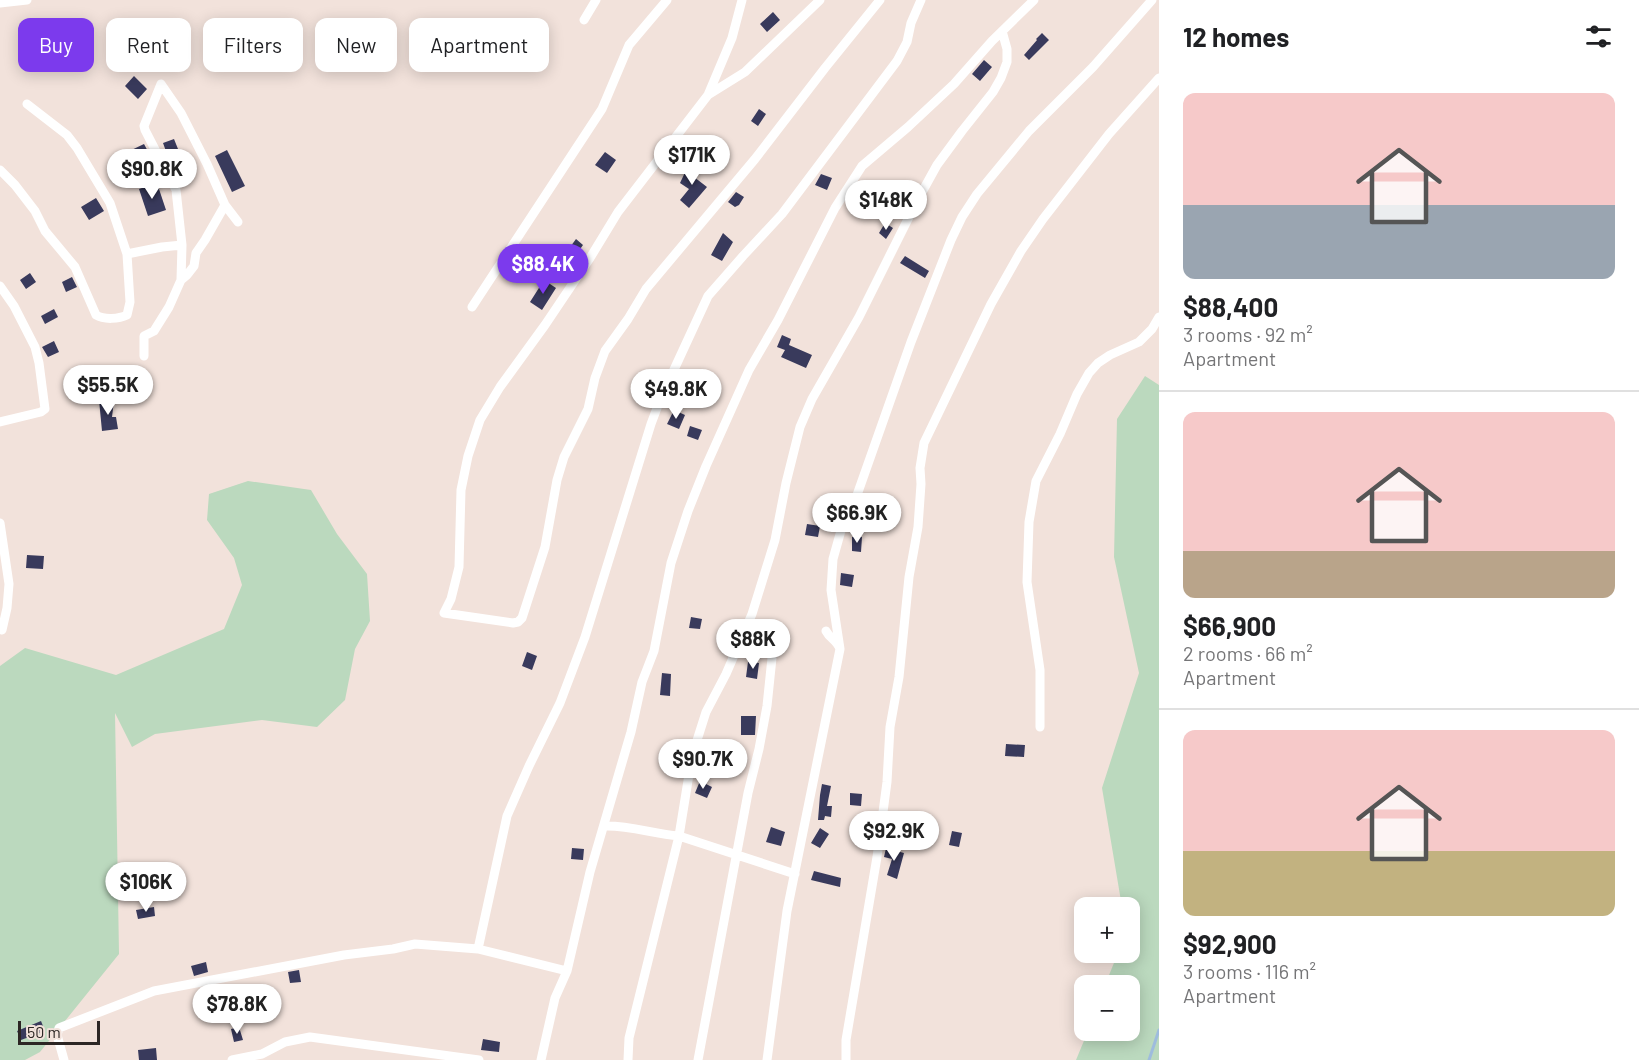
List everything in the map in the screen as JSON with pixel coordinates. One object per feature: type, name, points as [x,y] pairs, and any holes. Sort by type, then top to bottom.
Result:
[{"type":"street","points":[[0,3],[27,0]]},
{"type":"street","points":[[584,20],[596,0]]},
{"type":"street","points":[[472,307],[602,109],[629,45],[667,0]]},
{"type":"street","points":[[742,0],[732,38],[708,95],[618,212],[590,258],[500,387],[480,420],[468,456],[461,490],[459,567],[451,599],[444,614],[513,623],[522,618],[545,547],[556,480],[569,444],[588,409],[595,378],[605,351],[646,289],[755,159],[880,0]]},
{"type":"street","points":[[708,95],[745,72],[820,0]]},
{"type":"street","points":[[478,949],[507,816],[560,703],[585,637],[651,424],[690,334],[708,297],[742,256],[782,214],[897,61],[907,42],[911,23],[921,0]]},
{"type":"street","points":[[541,1060],[555,998],[567,971],[585,891],[631,732],[642,682],[654,651],[671,563],[706,466],[749,370],[778,320],[836,208],[862,166],[954,84],[1034,0]]},
{"type":"street","points":[[767,1060],[787,911],[840,649],[831,590],[833,559],[842,527],[857,495],[920,320],[962,217],[977,194],[1029,131],[1093,67],[1152,0]]},
{"type":"street","points":[[628,1060],[630,1038],[679,836],[692,756],[710,704],[726,674],[752,614],[775,540],[800,427],[937,165],[997,85],[1006,62],[1007,49],[1002,31]]},
{"type":"street","points":[[846,1060],[846,1040],[877,857],[887,782],[890,727],[899,677],[909,577],[918,527],[920,468],[924,443],[991,304],[1021,251],[1109,134],[1159,78]]},
{"type":"street","points":[[144,356],[144,336],[154,331],[181,280],[182,245],[176,190],[144,126],[161,84],[181,113],[225,205],[238,222]]},
{"type":"street","points":[[0,170],[15,185],[35,212],[45,231],[75,267],[96,315],[100,318],[127,315],[130,302],[128,254],[110,203],[77,148],[66,135],[27,104]]},
{"type":"street","points":[[181,280],[194,266],[196,253],[206,240],[225,205]]},
{"type":"street","points":[[128,254],[182,245]]},
{"type":"street","points":[[0,286],[14,306],[35,347],[45,409],[0,422]]},
{"type":"street","points":[[1040,727],[1040,670],[1027,582],[1029,522],[1036,480],[1089,373],[1110,355],[1139,342],[1152,329],[1159,317]]},
{"type":"street","points":[[0,523],[9,584],[2,630]]},
{"type":"street","points":[[698,1060],[748,793],[767,706],[771,649],[766,643],[745,631]]},
{"type":"street","points":[[826,631],[840,649]]},
{"type":"street","points":[[604,826],[621,826],[662,835],[679,836],[795,874]]},
{"type":"street","points":[[64,1060],[57,1035],[59,1028],[154,992],[332,957],[415,944],[478,949],[567,971]]},
{"type":"street","points":[[232,1060],[262,1054],[285,1042],[310,1037],[479,1060]]},
{"type":"green space","points":[[1145,376],[1159,385],[1159,1060],[1076,1060],[1084,1041],[1140,1041],[1140,975],[1109,975],[1114,963],[1140,963],[1140,897],[1120,897],[1102,788],[1139,673],[1114,557],[1117,419]]},
{"type":"green space","points":[[248,481],[311,490],[337,534],[367,574],[370,621],[355,649],[345,700],[317,727],[262,720],[155,734],[132,747],[115,713],[119,954],[40,1052],[25,1060],[0,1060],[0,666],[25,648],[116,675],[224,629],[242,585],[234,558],[207,520],[209,494]]},
{"type":"building","points":[[773,12],[780,20],[767,32],[760,24]]},
{"type":"building","points":[[1042,33],[1049,40],[1029,60],[1024,55]]},
{"type":"building","points":[[984,60],[992,67],[980,81],[972,74]]},
{"type":"building","points":[[134,76],[147,89],[138,99],[125,86]]},
{"type":"building","points":[[759,109],[766,114],[758,126],[751,121]]},
{"type":"building","points":[[174,139],[178,149],[167,154],[163,143]]},
{"type":"building","points":[[144,144],[151,157],[128,169],[121,155]]},
{"type":"building","points":[[227,150],[245,186],[232,192],[215,156]]},
{"type":"building","points":[[605,152],[616,160],[607,173],[595,165]]},
{"type":"building","points":[[690,162],[699,166],[694,177],[707,187],[689,208],[680,200],[689,189],[680,183]]},
{"type":"building","points":[[821,174],[832,178],[827,190],[815,185]]},
{"type":"building","points":[[157,183],[166,210],[148,216],[139,189]]},
{"type":"building","points":[[736,192],[744,197],[735,207],[728,202]]},
{"type":"building","points":[[96,198],[104,211],[89,220],[81,207]]},
{"type":"building","points":[[885,223],[893,228],[886,239],[879,233]]},
{"type":"building","points":[[723,233],[733,242],[722,261],[711,255]]},
{"type":"building","points":[[576,239],[583,245],[578,252],[582,255],[573,266],[564,259]]},
{"type":"building","points":[[905,256],[929,271],[925,278],[900,263]]},
{"type":"building","points":[[30,273],[36,282],[26,289],[20,280]]},
{"type":"building","points":[[72,277],[77,287],[66,292],[62,282]]},
{"type":"building","points":[[544,280],[556,288],[542,310],[530,302]]},
{"type":"building","points":[[54,309],[58,317],[45,324],[41,316]]},
{"type":"building","points":[[782,335],[791,339],[789,345],[812,355],[806,368],[781,357],[785,350],[777,347]]},
{"type":"building","points":[[54,341],[59,352],[48,357],[42,347]]},
{"type":"building","points":[[99,400],[114,401],[112,417],[116,417],[118,429],[102,431]]},
{"type":"building","points":[[674,410],[685,415],[679,429],[667,424]]},
{"type":"building","points":[[690,426],[702,430],[698,440],[687,436]]},
{"type":"building","points":[[807,524],[820,526],[818,537],[805,535]]},
{"type":"building","points":[[852,537],[862,537],[861,552],[852,551]]},
{"type":"building","points":[[27,555],[44,556],[43,569],[26,568]]},
{"type":"building","points":[[841,573],[854,575],[852,587],[840,585]]},
{"type":"building","points":[[691,617],[702,619],[700,629],[689,628]]},
{"type":"building","points":[[527,652],[537,656],[532,670],[522,666]]},
{"type":"building","points":[[748,662],[759,663],[757,679],[746,677]]},
{"type":"building","points":[[662,673],[671,674],[670,696],[660,695]]},
{"type":"building","points":[[741,716],[756,716],[755,735],[741,735]]},
{"type":"building","points":[[1006,744],[1025,745],[1024,757],[1005,756]]},
{"type":"building","points":[[700,781],[712,787],[707,798],[695,793]]},
{"type":"building","points":[[822,784],[831,786],[827,806],[832,806],[831,817],[825,816],[824,820],[818,820],[820,795]]},
{"type":"building","points":[[850,793],[862,794],[861,806],[850,805]]},
{"type":"building","points":[[771,827],[785,832],[781,846],[766,842]]},
{"type":"building","points":[[820,828],[829,834],[820,848],[811,843]]},
{"type":"building","points":[[952,831],[962,833],[959,847],[949,845]]},
{"type":"building","points":[[572,848],[584,849],[583,860],[571,859]]},
{"type":"building","points":[[886,848],[904,853],[897,879],[887,875],[892,859],[884,857]]},
{"type":"building","points":[[814,871],[841,878],[840,887],[811,880]]},
{"type":"building","points":[[154,907],[155,916],[138,919],[136,910]]},
{"type":"building","points":[[206,962],[208,972],[194,976],[191,966]]},
{"type":"building","points":[[299,970],[301,982],[290,983],[288,972]]},
{"type":"building","points":[[41,1021],[45,1031],[21,1040],[17,1031]]},
{"type":"building","points":[[239,1027],[243,1040],[234,1042],[231,1029]]},
{"type":"building","points":[[483,1039],[500,1042],[499,1052],[481,1050]]},
{"type":"building","points":[[156,1048],[157,1060],[139,1060],[138,1050]]},
{"type":"waterway","points":[[1149,1060],[1159,1030]]}]
